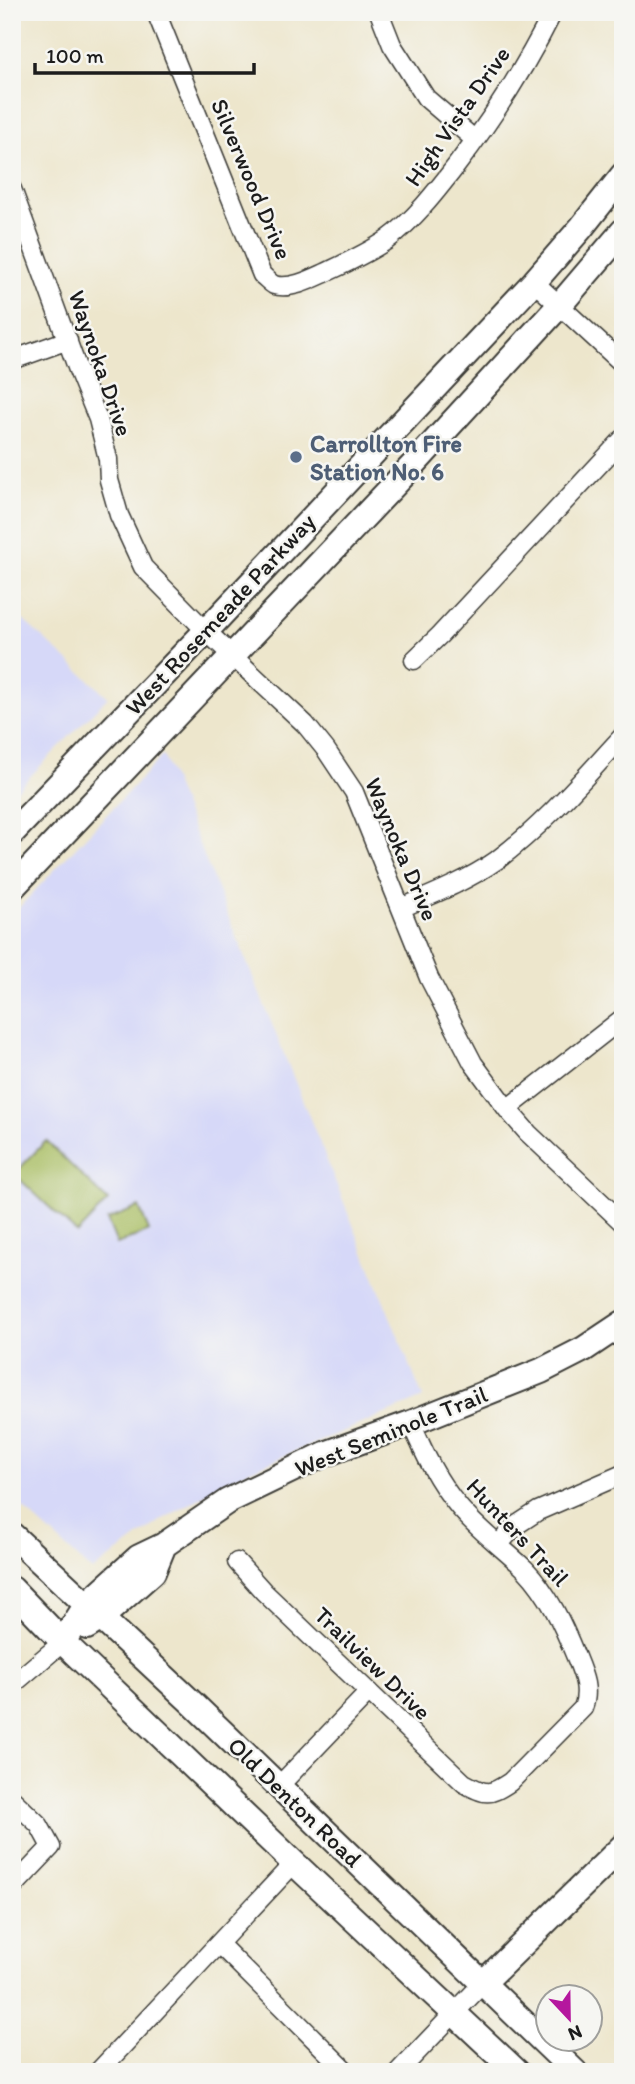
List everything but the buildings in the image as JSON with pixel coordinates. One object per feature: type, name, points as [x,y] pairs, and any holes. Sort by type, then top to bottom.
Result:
[{"type":"main road","name":"West Rosemeade Parkway","points":[[12,833],[534,282],[623,175]]},
{"type":"main road","name":"West Rosemeade Parkway","points":[[12,888],[414,464],[559,306],[623,231]]},
{"type":"main road","points":[[387,439],[414,464]]},
{"type":"main road","points":[[12,848],[34,866]]},
{"type":"main road","name":"West Seminole Trail","points":[[63,1642],[94,1611],[153,1572],[164,1545],[228,1501],[325,1454],[541,1371],[584,1349],[623,1323]]},
{"type":"main road","name":"Old Denton Road","points":[[12,1535],[575,2072]]},
{"type":"main road","name":"Old Denton Road","points":[[12,1590],[293,1863],[517,2072]]},
{"type":"main road","points":[[483,1983],[623,1846]]},
{"type":"street","name":"Silverwood Drive","points":[[156,12],[262,275],[273,285],[287,286],[314,278]]},
{"type":"street","points":[[379,12],[392,46],[426,98],[475,141]]},
{"type":"street","name":"High Vista Drive","points":[[314,278],[353,260],[386,240],[411,219],[435,193],[475,141],[517,77],[553,12]]},
{"type":"street","name":"Waynoka Drive","points":[[12,189],[98,419],[109,480],[119,515],[143,567],[308,727],[340,770],[354,792],[429,978],[473,1063],[506,1109],[528,1133],[623,1223]]},
{"type":"street","points":[[534,282],[623,364]]},
{"type":"street","points":[[12,360],[68,340]]},
{"type":"street","points":[[414,660],[623,439]]},
{"type":"street","points":[[401,908],[449,888],[481,870],[515,845],[549,814],[623,736]]},
{"type":"street","points":[[506,1109],[623,1018]]},
{"type":"street","name":"Hunters Trail","points":[[411,1423],[441,1484],[473,1522],[533,1579],[555,1609],[583,1674],[587,1698],[583,1708],[510,1782],[496,1791],[482,1793]]},
{"type":"street","points":[[499,1544],[515,1526],[538,1511],[623,1474]]},
{"type":"street","name":"Trailview Drive","points":[[237,1562],[264,1592],[464,1783],[482,1793]]},
{"type":"street","points":[[12,1685],[63,1642]]},
{"type":"street","points":[[278,1787],[369,1692]]},
{"type":"street","points":[[12,1799],[39,1825],[51,1847],[12,1888]]},
{"type":"street","points":[[107,2069],[293,1863]]},
{"type":"street","points":[[219,1944],[347,2072]]},
{"type":"street","points":[[398,2072],[483,1983]]},
{"type":"shaded area","points":[[12,610],[108,697],[12,795]]},
{"type":"shaded area","points":[[163,755],[423,1398],[246,1472],[163,1519],[92,1571],[12,1498],[12,915]]},
{"type":"green space","points":[[46,1141],[108,1201],[77,1233],[14,1174]]},
{"type":"green space","points":[[139,1207],[149,1231],[117,1244],[107,1220]]},
{"type":"place","name":"Carrollton Fire Station No. 6","points":[[296,457]]}]
